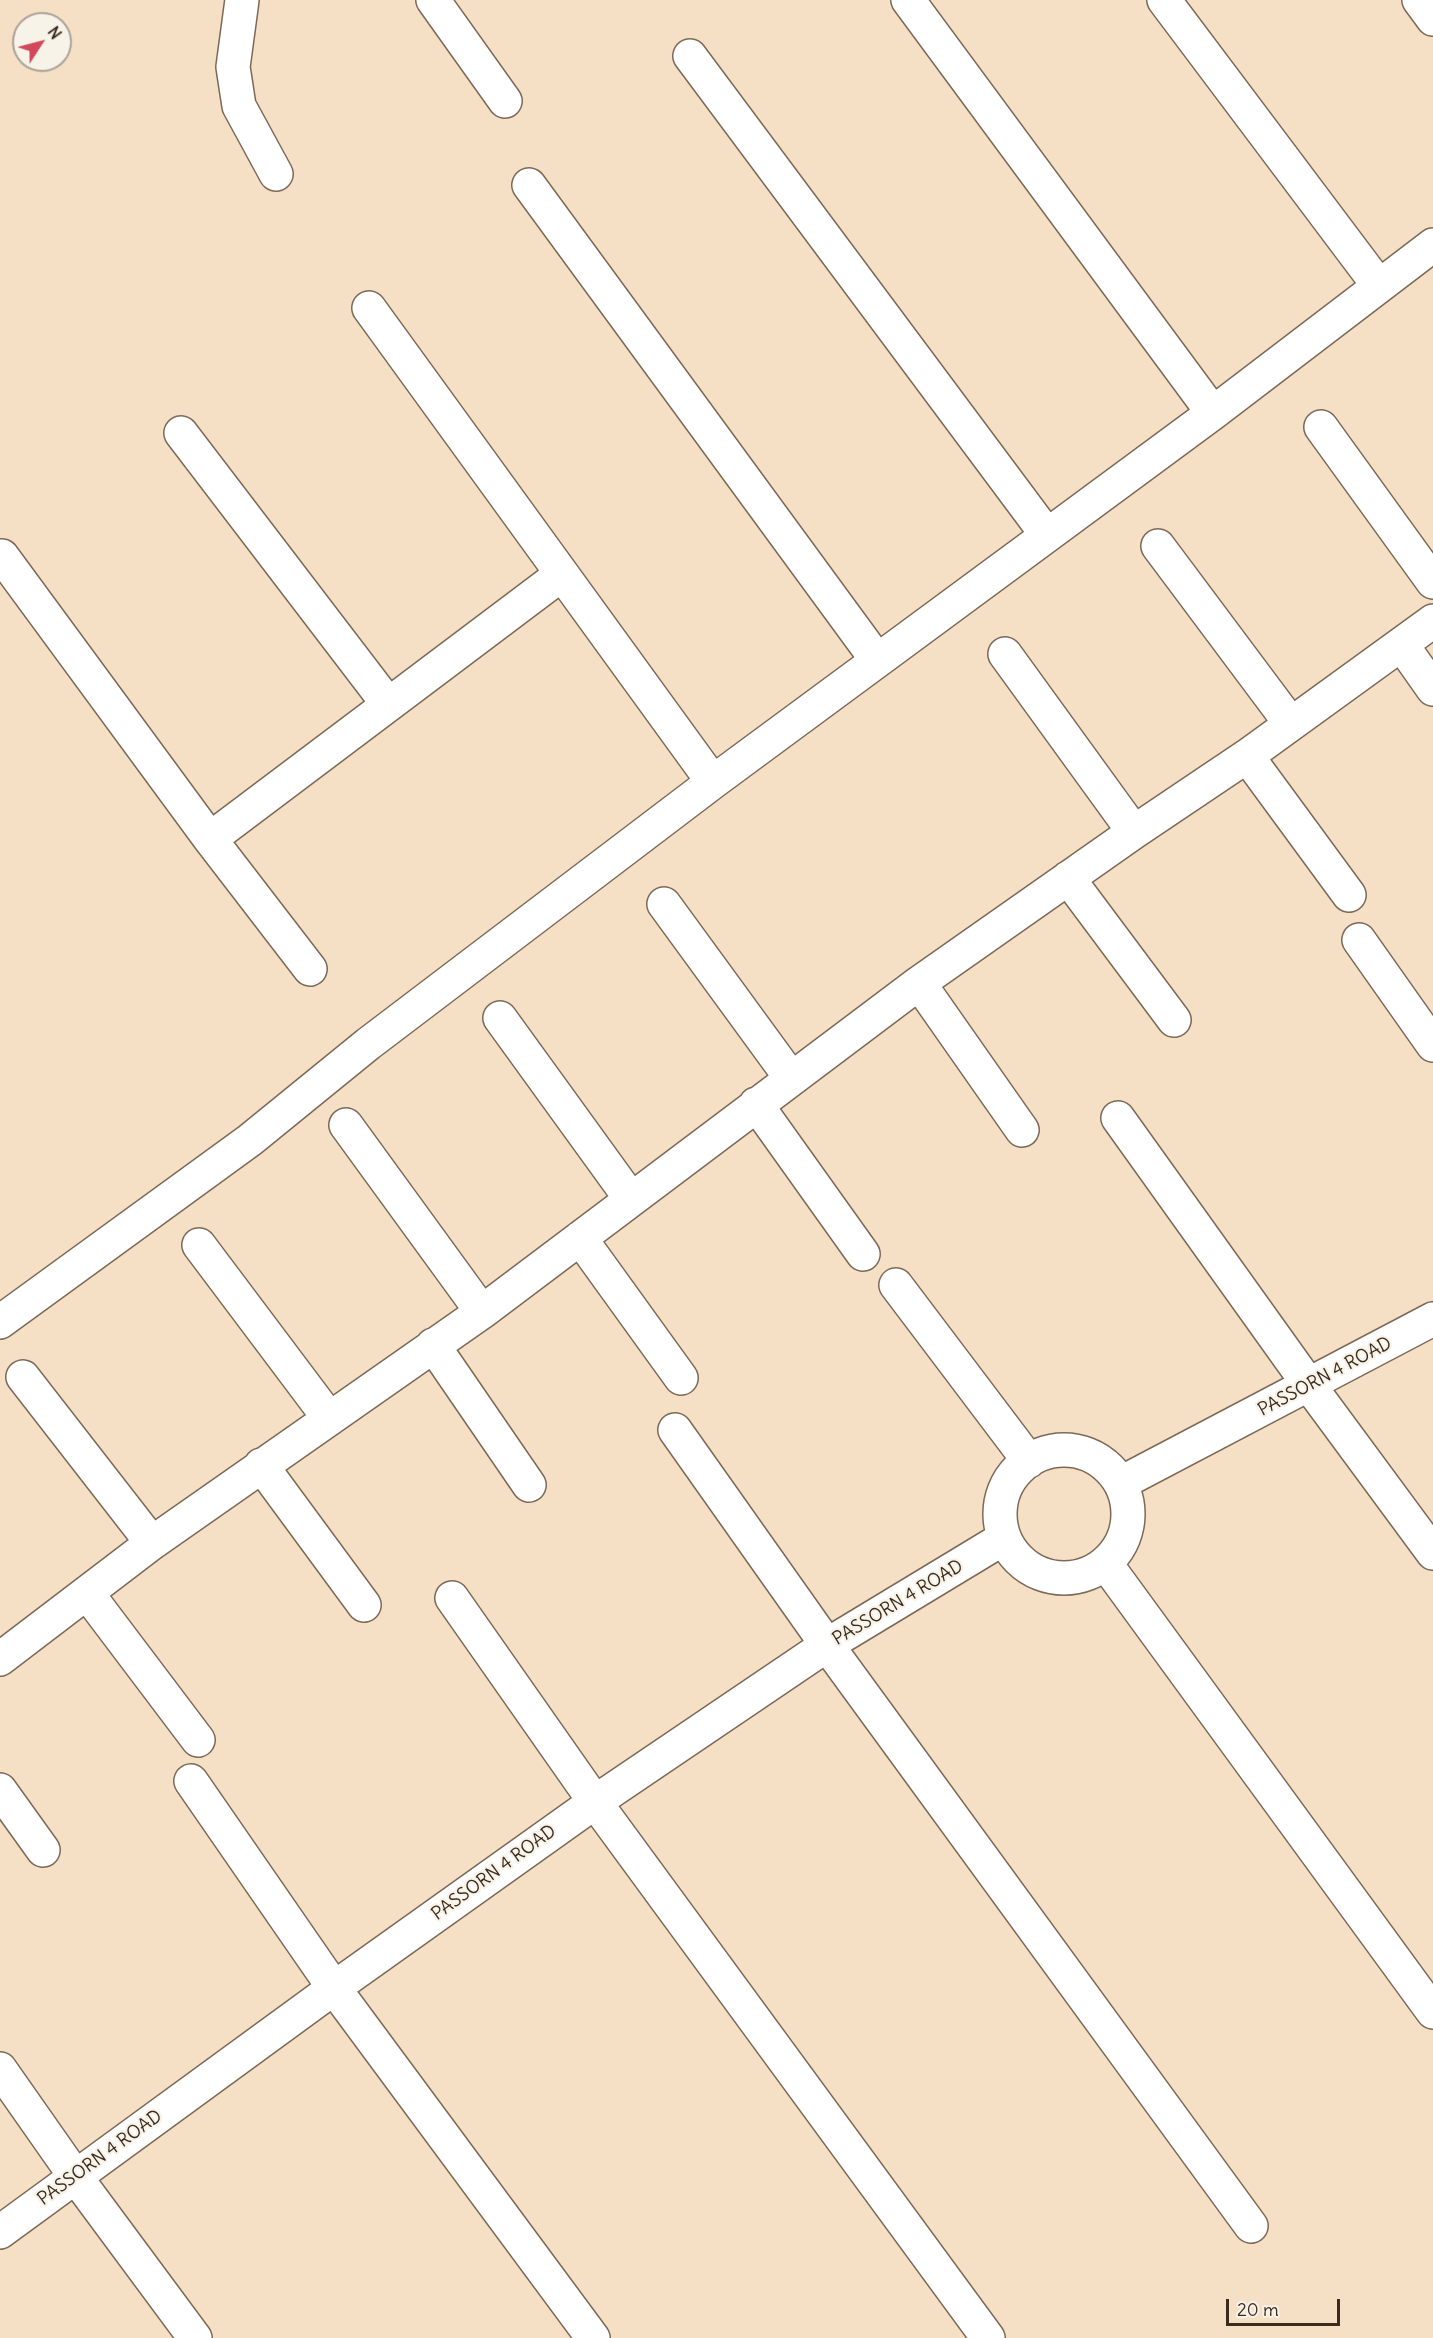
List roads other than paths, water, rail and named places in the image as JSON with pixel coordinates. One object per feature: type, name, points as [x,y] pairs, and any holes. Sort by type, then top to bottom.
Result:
[{"type":"street","points":[[242,0],[233,67],[239,106],[276,174]]},
{"type":"street","points":[[433,0],[505,101]]},
{"type":"street","points":[[908,0],[1213,413]]},
{"type":"street","points":[[1164,0],[1379,286]]},
{"type":"street","points":[[1419,0],[1433,19]]},
{"type":"street","points":[[690,56],[1047,535]]},
{"type":"street","points":[[530,185],[877,660]]},
{"type":"street","points":[[0,1322],[250,1140],[378,1037],[713,782],[1213,413],[1433,245]]},
{"type":"street","points":[[369,309],[713,782]]},
{"type":"street","points":[[1321,427],[1433,582]]},
{"type":"street","points":[[181,433],[387,704]]},
{"type":"street","points":[[1158,546],[1291,724]]},
{"type":"street","points":[[2,556],[210,839],[310,969]]},
{"type":"street","points":[[210,839],[562,574]]},
{"type":"street","points":[[0,1659],[152,1543],[482,1312],[919,983],[1134,832],[1247,756],[1433,621]]},
{"type":"street","points":[[1402,645],[1433,689]]},
{"type":"street","points":[[1005,654],[1134,832]]},
{"type":"street","points":[[1247,756],[1349,895]]},
{"type":"street","points":[[1068,878],[1174,1020]]},
{"type":"street","points":[[664,904],[791,1078]]},
{"type":"street","points":[[1359,939],[1433,1045]]},
{"type":"street","points":[[919,983],[1022,1130]]},
{"type":"street","points":[[500,1018],[631,1199]]},
{"type":"street","points":[[756,1104],[863,1254]]},
{"type":"street","points":[[1118,1118],[1309,1386],[1433,1553]]},
{"type":"street","points":[[346,1125],[482,1312]]},
{"type":"street","points":[[580,1238],[681,1378]]},
{"type":"street","points":[[199,1245],[329,1418]]},
{"type":"street","points":[[896,1285],[1029,1461]]},
{"type":"street","name":"PASSORN 4 ROAD","points":[[1121,1483],[1433,1319]]},
{"type":"street","points":[[433,1345],[529,1485]]},
{"type":"street","points":[[23,1377],[152,1543]]},
{"type":"street","points":[[675,1430],[827,1645],[1251,2226]]},
{"type":"street","points":[[1069,1450],[1089,1455],[1107,1467],[1121,1483],[1128,1504],[1128,1526],[1120,1547],[1106,1564],[1085,1575],[1061,1578],[1037,1573],[1018,1558],[1005,1538],[1000,1517],[1003,1495],[1013,1475],[1029,1461],[1048,1452],[1069,1450]]},
{"type":"street","points":[[261,1465],[364,1605]]},
{"type":"street","name":"PASSORN 4 ROAD","points":[[0,2232],[334,1988],[595,1802],[827,1645],[1005,1538]]},
{"type":"street","points":[[1106,1564],[1433,2012]]},
{"type":"street","points":[[87,1593],[198,1740]]},
{"type":"street","points":[[452,1598],[595,1802],[988,2338]]},
{"type":"street","points":[[191,1781],[334,1988],[593,2338]]},
{"type":"street","points":[[0,1790],[43,1850]]},
{"type":"street","points":[[0,2069],[75,2176],[195,2338]]}]
